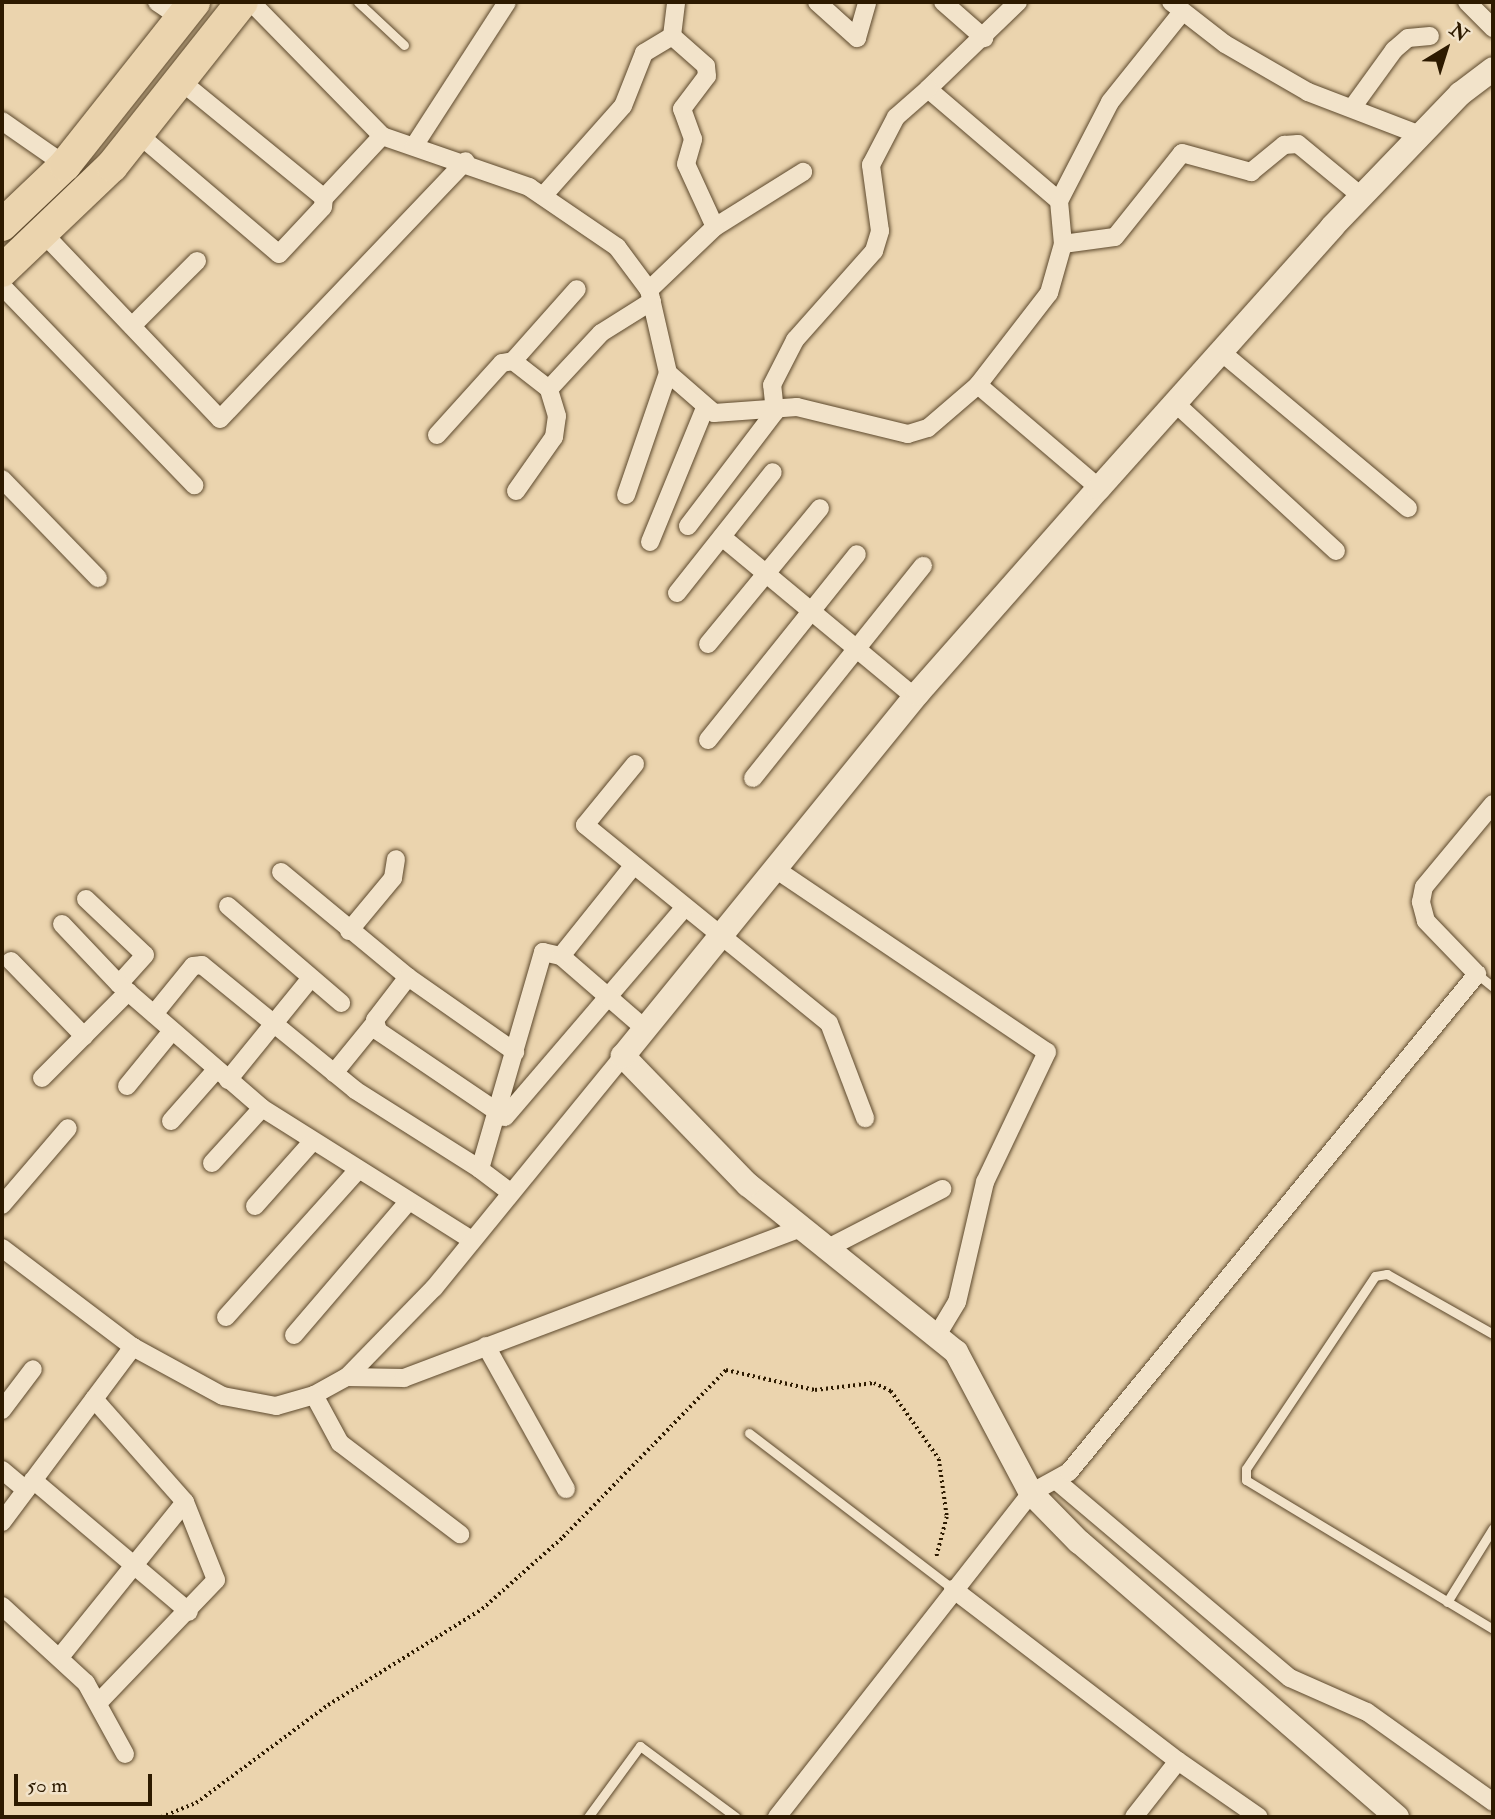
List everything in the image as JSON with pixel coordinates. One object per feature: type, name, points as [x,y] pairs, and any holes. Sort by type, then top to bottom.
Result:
[{"type":"highway","points":[[2,271],[138,134],[182,82],[242,2]]},
{"type":"highway","points":[[2,225],[65,165],[177,7]]},
{"type":"street","points":[[251,2],[382,136],[466,161],[542,196],[617,247],[651,296],[668,373],[626,495]]},
{"type":"street","points":[[414,146],[507,2]]},
{"type":"street","points":[[672,36],[676,2]]},
{"type":"street","points":[[817,2],[858,38],[867,2]]},
{"type":"street","points":[[943,2],[984,38]]},
{"type":"street","points":[[688,526],[775,412],[772,385],[795,340],[874,251],[880,231],[871,165],[879,141],[1018,2]]},
{"type":"street","points":[[1467,2],[1493,28]]},
{"type":"street","points":[[668,373],[705,408],[734,416],[797,407],[908,434],[928,428],[978,385],[1048,293],[1063,244],[1059,201],[1111,102],[1177,7],[1237,51],[1352,108],[1420,135]]},
{"type":"street","points":[[542,196],[623,106],[644,53],[672,36]]},
{"type":"street","points":[[672,36],[706,66],[703,84],[682,104],[693,139],[686,164],[715,227]]},
{"type":"street","points":[[1352,108],[1394,50],[1408,38],[1430,36]]},
{"type":"street","points":[[2,1248],[133,1347],[223,1396],[255,1406],[314,1395],[346,1377],[472,1240],[643,1027],[915,697],[1174,402],[1361,196],[1420,135],[1493,69]]},
{"type":"street","points":[[182,82],[324,198]]},
{"type":"street","points":[[929,89],[1059,201]]},
{"type":"street","points":[[2,121],[65,165]]},
{"type":"street","points":[[138,134],[279,254],[323,207],[324,198],[382,136]]},
{"type":"street","points":[[1063,244],[1115,237],[1182,153],[1251,172],[1284,145],[1298,144],[1361,196]]},
{"type":"street","points":[[42,232],[222,418],[466,161]]},
{"type":"street","points":[[549,389],[601,333],[651,296],[715,227],[803,172]]},
{"type":"street","points":[[132,326],[197,261]]},
{"type":"street","points":[[2,286],[194,485]]},
{"type":"street","points":[[437,435],[502,363],[513,361],[577,289]]},
{"type":"street","points":[[1220,351],[1408,508]]},
{"type":"street","points":[[513,361],[549,389],[557,416],[554,438],[516,491]]},
{"type":"street","points":[[978,385],[1099,488]]},
{"type":"street","points":[[1174,402],[1336,551]]},
{"type":"street","points":[[650,542],[705,408]]},
{"type":"street","points":[[677,593],[773,472]]},
{"type":"street","points":[[2,479],[98,578]]},
{"type":"street","points":[[708,644],[820,508]]},
{"type":"street","points":[[722,537],[915,697]]},
{"type":"street","points":[[708,740],[857,554]]},
{"type":"street","points":[[753,778],[923,566]]},
{"type":"street","points":[[635,764],[585,825],[837,1032],[865,1118]]},
{"type":"street","points":[[777,1817],[953,1589],[1031,1493],[1059,1483],[1477,974],[1426,921],[1421,902],[1424,887],[1493,804]]},
{"type":"street","points":[[349,932],[393,878],[396,859]]},
{"type":"street","points":[[561,956],[633,866]]},
{"type":"street","points":[[774,868],[1047,1052],[985,1182],[957,1302],[937,1335]]},
{"type":"street","points":[[281,872],[349,932],[515,1052]]},
{"type":"street","points":[[42,1078],[84,1036],[124,988],[145,955],[86,899]]},
{"type":"street","points":[[228,906],[341,1003]]},
{"type":"street","points":[[497,1116],[514,1112],[684,908]]},
{"type":"street","points":[[62,924],[124,988],[262,1108],[357,1171],[472,1240]]},
{"type":"street","points":[[480,1169],[543,952],[561,956],[643,1027]]},
{"type":"street","points":[[11,961],[84,1036]]},
{"type":"street","points":[[154,1014],[197,963],[334,1073],[440,1149],[480,1169],[510,1192]]},
{"type":"street","points":[[334,1073],[408,977]]},
{"type":"street","points":[[171,1121],[274,1024],[310,979]]},
{"type":"street","points":[[374,1024],[497,1116]]},
{"type":"street","points":[[127,1086],[172,1031]]},
{"type":"street","points":[[622,1056],[748,1185],[937,1335],[973,1374],[1031,1493],[1175,1630],[1397,1817]]},
{"type":"street","points":[[212,1163],[262,1108]]},
{"type":"street","points":[[2,1205],[68,1128]]},
{"type":"street","points":[[255,1206],[312,1142]]},
{"type":"street","points":[[226,1317],[357,1171]]},
{"type":"street","points":[[826,1249],[942,1189]]},
{"type":"street","points":[[293,1335],[408,1202]]},
{"type":"street","points":[[346,1377],[404,1378],[800,1228]]},
{"type":"street","points":[[486,1346],[566,1489]]},
{"type":"street","points":[[2,1522],[133,1347]]},
{"type":"street","points":[[2,1410],[33,1369]]},
{"type":"street","points":[[314,1395],[341,1443],[460,1534]]},
{"type":"street","points":[[94,1399],[185,1502],[216,1580],[189,1612],[100,1701]]},
{"type":"street","points":[[2,1470],[29,1485],[189,1612]]},
{"type":"street","points":[[1059,1483],[1290,1678],[1396,1730],[1493,1802]]},
{"type":"street","points":[[60,1657],[185,1502]]},
{"type":"street","points":[[953,1589],[1178,1761],[1259,1817]]},
{"type":"street","points":[[5,1617],[60,1657],[100,1701],[125,1754]]},
{"type":"street","points":[[1134,1817],[1178,1761]]},
{"type":"lane","points":[[358,2],[404,46]]},
{"type":"lane","points":[[1477,974],[1493,988]]},
{"type":"lane","points":[[1493,1334],[1387,1274],[1375,1276],[1246,1469],[1255,1490],[1493,1629]]},
{"type":"lane","points":[[749,1433],[953,1589]]},
{"type":"lane","points":[[1447,1602],[1493,1528]]},
{"type":"lane","points":[[588,1817],[640,1746],[736,1817]]},
{"type":"path","points":[[161,1817],[196,1803],[328,1705],[482,1609],[562,1537],[726,1370],[815,1390],[874,1383],[891,1391],[927,1434],[941,1469],[947,1517],[931,1572]]}]
